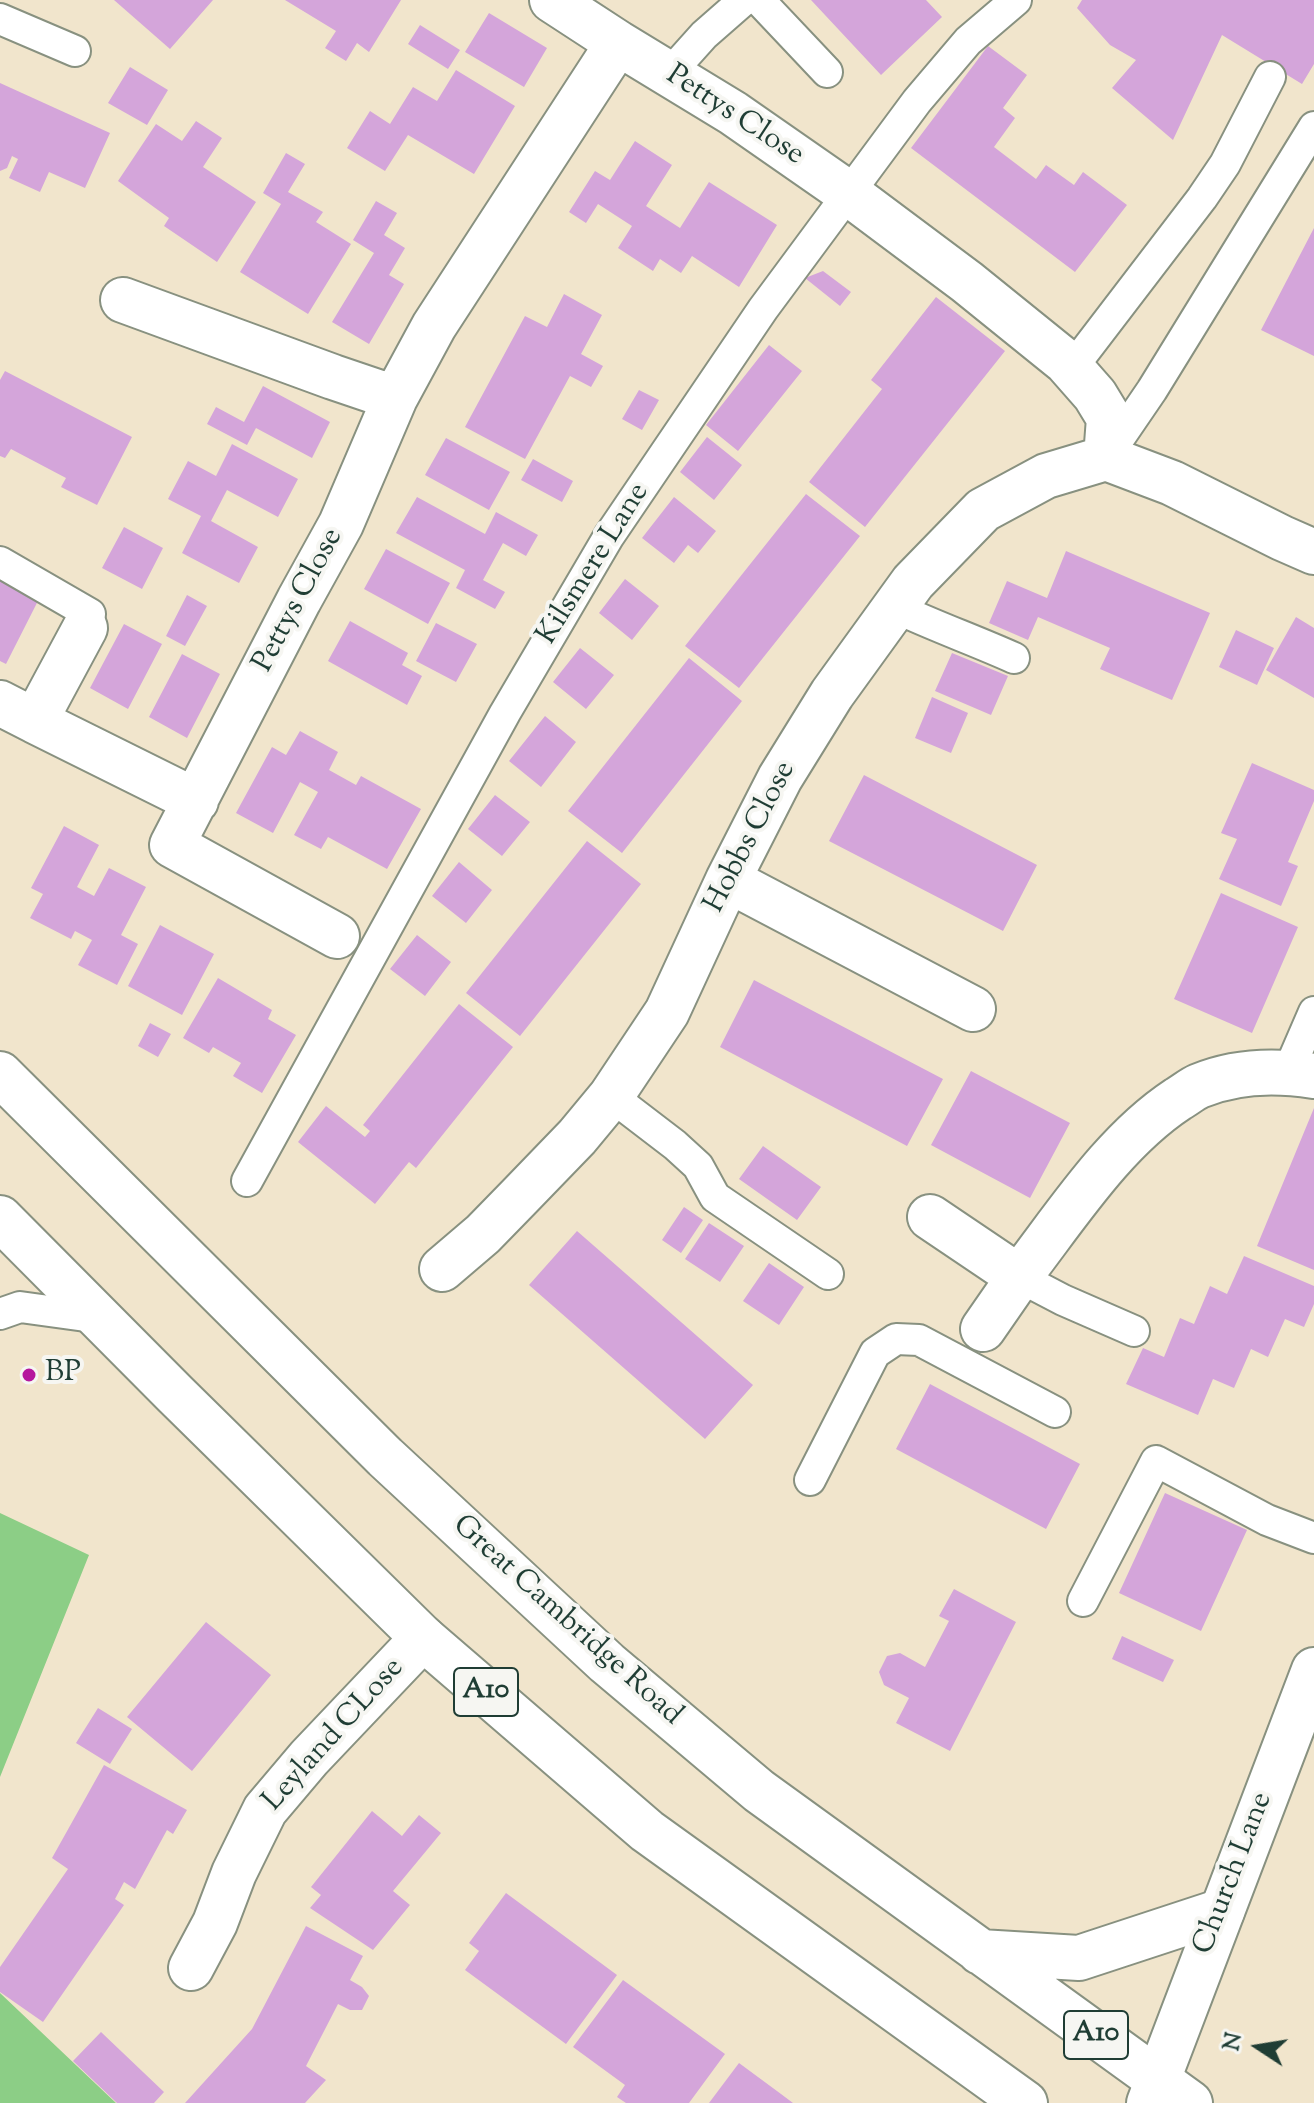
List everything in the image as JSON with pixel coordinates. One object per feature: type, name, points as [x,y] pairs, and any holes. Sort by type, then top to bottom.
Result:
[{"type":"main road","name":"Pettys Close","points":[[552,0],[733,113],[848,193]]},
{"type":"main road","name":"Pettys Close","points":[[337,936],[172,845],[341,524],[395,398],[434,326],[618,43]]},
{"type":"main road","points":[[848,193],[967,282],[1072,368],[1095,395],[1109,418],[1106,458],[1172,483],[1314,552]]},
{"type":"main road","points":[[123,300],[395,398]]},
{"type":"main road","name":"Hobbs Close","points":[[442,1269],[483,1234],[530,1186],[611,1096],[667,1012],[728,880],[780,778],[832,694],[913,582],[983,510],[1046,476],[1106,458]]},
{"type":"main road","points":[[85,628],[18,712],[196,801]]},
{"type":"main road","points":[[728,880],[973,1009]]},
{"type":"main road","points":[[973,1346],[1019,1277],[1125,1143],[1159,1112],[1198,1087],[1230,1078],[1263,1072],[1301,1074]]},
{"type":"main road","name":"Great Cambridge Road","points":[[0,1074],[385,1457],[607,1663],[759,1791],[980,1952],[1165,2095]]},
{"type":"main road","points":[[930,1217],[1019,1277]]},
{"type":"main road","name":"A10","points":[[0,1218],[195,1415],[423,1638],[647,1831],[1025,2103]]},
{"type":"main road","name":"Leyland CLose","points":[[191,1968],[215,1923],[234,1873],[265,1810],[309,1758],[423,1638]]},
{"type":"main road","name":"Church Lane","points":[[1165,2095],[1222,1911],[1310,1689]]},
{"type":"main road","points":[[980,1952],[1079,1958],[1222,1911]]},
{"type":"lane","points":[[669,74],[704,35],[744,0]]},
{"type":"lane","points":[[759,0],[827,72]]},
{"type":"lane","name":"Kilsmere Lane","points":[[247,1181],[505,713],[609,536],[763,309],[917,101],[968,41],[1016,0]]},
{"type":"lane","points":[[0,19],[75,51]]},
{"type":"lane","points":[[1072,368],[1210,187],[1270,77]]},
{"type":"lane","points":[[1106,458],[1160,377],[1314,127]]},
{"type":"lane","points":[[0,562],[90,614],[85,628]]},
{"type":"lane","points":[[894,607],[1014,658]]},
{"type":"lane","points":[[1301,1074],[1314,1012]]},
{"type":"lane","points":[[611,1096],[698,1166],[715,1197],[828,1274]]},
{"type":"lane","points":[[1019,1277],[1134,1331]]},
{"type":"lane","points":[[0,1314],[20,1307],[100,1318]]},
{"type":"lane","points":[[810,1480],[875,1353],[896,1339],[973,1346],[1055,1412]]},
{"type":"lane","points":[[1083,1601],[1156,1461],[1267,1520],[1314,1538]]},
{"type":"green space","points":[[0,1513],[89,1555],[0,1777]]},
{"type":"green space","points":[[0,1993],[116,2103],[0,2103]]},
{"type":"building","points":[[114,0],[213,0],[170,49]]},
{"type":"building","points":[[285,0],[401,0],[369,52],[357,43],[346,61],[325,48],[336,31]]},
{"type":"building","points":[[811,0],[926,0],[942,17],[881,75]]},
{"type":"building","points":[[1082,0],[1314,0],[1314,64],[1302,84],[1222,35],[1173,140],[1112,88],[1136,60],[1110,45],[1077,8]]},
{"type":"building","points":[[489,13],[547,48],[524,87],[465,52]]},
{"type":"building","points":[[420,25],[460,50],[448,69],[408,44]]},
{"type":"building","points":[[988,46],[1027,75],[1003,108],[1015,118],[994,147],[1036,179],[1046,165],[1074,185],[1083,172],[1127,205],[1075,272],[911,148]]},
{"type":"building","points":[[130,67],[168,90],[147,125],[108,103]]},
{"type":"building","points":[[456,70],[515,106],[474,174],[408,135],[385,171],[347,148],[370,111],[390,124],[413,87],[437,101]]},
{"type":"building","points":[[0,83],[110,133],[85,188],[49,172],[40,192],[9,178],[18,159],[12,156],[7,168],[0,171]]},
{"type":"building","points":[[196,121],[222,138],[203,167],[256,202],[217,262],[164,226],[169,218],[118,181],[156,124],[182,141]]},
{"type":"building","points":[[635,141],[672,165],[646,206],[680,228],[709,182],[777,225],[739,287],[692,256],[681,273],[660,259],[653,271],[618,248],[632,226],[598,204],[586,223],[569,212],[595,171],[610,180]]},
{"type":"building","points":[[286,153],[305,164],[288,192],[323,212],[316,222],[351,244],[308,314],[240,272],[281,204],[263,193]]},
{"type":"building","points":[[376,201],[397,213],[384,235],[405,248],[389,275],[404,284],[369,344],[332,322],[374,253],[353,240]]},
{"type":"building","points":[[1314,228],[1314,356],[1261,330]]},
{"type":"building","points":[[823,271],[851,292],[840,306],[805,278]]},
{"type":"building","points":[[564,294],[602,315],[581,354],[603,366],[591,387],[570,376],[525,459],[465,427],[525,316],[547,327]]},
{"type":"building","points":[[936,297],[1005,351],[865,527],[809,482],[882,389],[871,380]]},
{"type":"building","points":[[769,345],[802,371],[738,451],[706,425]]},
{"type":"building","points":[[5,371],[132,437],[97,505],[61,487],[66,478],[11,449],[5,458],[0,456],[0,380]]},
{"type":"building","points":[[263,386],[330,422],[312,458],[256,428],[247,445],[207,424],[216,407],[244,422]]},
{"type":"building","points":[[639,390],[659,400],[642,430],[622,419]]},
{"type":"building","points":[[707,437],[742,465],[714,500],[680,472]]},
{"type":"building","points":[[446,438],[510,472],[489,510],[425,475]]},
{"type":"building","points":[[232,444],[298,479],[278,517],[227,490],[211,521],[258,547],[239,583],[182,553],[201,516],[168,499],[188,461],[216,476]]},
{"type":"building","points":[[533,459],[573,481],[562,502],[521,480]]},
{"type":"building","points":[[806,494],[860,536],[739,688],[685,646]]},
{"type":"building","points":[[417,497],[485,534],[496,512],[538,535],[526,556],[503,543],[483,580],[505,592],[495,609],[456,588],[465,570],[396,533]]},
{"type":"building","points":[[674,497],[716,531],[698,553],[688,545],[674,563],[642,538]]},
{"type":"building","points":[[124,527],[163,548],[142,589],[102,568]]},
{"type":"building","points":[[386,549],[450,583],[428,624],[364,589]]},
{"type":"building","points":[[1066,551],[1210,613],[1172,700],[1100,669],[1110,648],[1038,617],[1028,640],[989,623],[1007,581],[1047,598]]},
{"type":"building","points":[[0,571],[42,593],[6,664],[0,661]]},
{"type":"building","points":[[625,579],[659,606],[632,640],[599,613]]},
{"type":"building","points":[[187,595],[207,606],[185,646],[166,636]]},
{"type":"building","points":[[1296,617],[1314,628],[1314,698],[1266,670]]},
{"type":"building","points":[[350,621],[408,653],[402,665],[422,676],[407,705],[328,661]]},
{"type":"building","points":[[436,623],[477,644],[456,682],[416,661]]},
{"type":"building","points":[[124,624],[162,644],[128,709],[90,688]]},
{"type":"building","points":[[1236,630],[1274,648],[1257,685],[1219,667]]},
{"type":"building","points":[[580,648],[614,675],[586,709],[553,682]]},
{"type":"building","points":[[952,653],[1008,676],[991,715],[935,691]]},
{"type":"building","points":[[182,654],[220,674],[187,738],[149,717]]},
{"type":"building","points":[[689,658],[742,701],[622,853],[568,811]]},
{"type":"building","points":[[932,697],[968,713],[951,753],[915,738]]},
{"type":"building","points":[[545,716],[576,742],[541,787],[509,761]]},
{"type":"building","points":[[300,731],[338,752],[329,770],[356,785],[361,776],[421,809],[387,869],[328,837],[321,849],[294,835],[318,792],[300,782],[273,833],[236,813],[272,747],[286,755]]},
{"type":"building","points":[[1252,763],[1314,790],[1314,801],[1288,862],[1298,866],[1281,906],[1219,879],[1237,839],[1221,833]]},
{"type":"building","points":[[864,775],[1037,865],[1003,931],[829,841]]},
{"type":"building","points":[[495,795],[530,822],[502,856],[468,829]]},
{"type":"building","points":[[64,826],[99,845],[77,887],[94,896],[109,868],[146,887],[121,935],[138,944],[117,985],[78,965],[92,940],[75,931],[71,939],[30,918],[43,894],[31,888]]},
{"type":"building","points":[[587,841],[641,884],[520,1036],[466,993]]},
{"type":"building","points":[[459,862],[492,890],[466,923],[432,896]]},
{"type":"building","points":[[1221,893],[1298,927],[1252,1033],[1174,999]]},
{"type":"building","points":[[160,925],[214,954],[182,1015],[128,986]]},
{"type":"building","points":[[417,935],[451,962],[425,996],[390,969]]},
{"type":"building","points":[[218,978],[272,1010],[268,1019],[296,1035],[262,1093],[233,1076],[241,1063],[213,1047],[209,1053],[183,1038]]},
{"type":"building","points":[[754,980],[943,1079],[907,1146],[720,1047]]},
{"type":"building","points":[[459,1004],[513,1047],[416,1168],[409,1162],[375,1204],[298,1142],[326,1106],[365,1137],[370,1131],[363,1125]]},
{"type":"building","points":[[150,1023],[171,1034],[158,1057],[138,1046]]},
{"type":"building","points":[[971,1071],[1070,1123],[1030,1198],[931,1145]]},
{"type":"building","points":[[1314,1108],[1314,1270],[1257,1246]]},
{"type":"building","points":[[763,1146],[821,1187],[797,1220],[739,1179]]},
{"type":"building","points":[[684,1207],[703,1220],[681,1253],[662,1240]]},
{"type":"building","points":[[709,1223],[744,1246],[720,1282],[685,1259]]},
{"type":"building","points":[[577,1231],[753,1385],[705,1439],[529,1285]]},
{"type":"building","points":[[1244,1256],[1314,1286],[1314,1304],[1304,1327],[1285,1319],[1268,1357],[1251,1349],[1234,1388],[1213,1379],[1198,1415],[1126,1384],[1143,1348],[1164,1357],[1180,1318],[1194,1324],[1210,1286],[1227,1294]]},
{"type":"building","points":[[769,1263],[804,1287],[779,1325],[743,1301]]},
{"type":"building","points":[[930,1384],[1080,1464],[1046,1529],[896,1449]]},
{"type":"building","points":[[1165,1493],[1247,1530],[1201,1631],[1119,1593]]},
{"type":"building","points":[[954,1589],[1016,1622],[950,1751],[896,1723],[909,1698],[884,1685],[879,1672],[887,1656],[900,1653],[925,1667],[949,1621],[939,1616]]},
{"type":"building","points":[[206,1622],[271,1675],[192,1771],[127,1717]]},
{"type":"building","points":[[1122,1636],[1174,1660],[1163,1682],[1112,1659]]},
{"type":"building","points":[[98,1708],[132,1729],[110,1764],[76,1743]]},
{"type":"building","points":[[104,1765],[187,1810],[173,1834],[167,1830],[135,1889],[124,1882],[115,1899],[124,1905],[43,2022],[0,1992],[0,1967],[68,1869],[52,1858]]},
{"type":"building","points":[[372,1811],[402,1836],[419,1815],[441,1833],[393,1891],[410,1905],[373,1950],[310,1908],[321,1895],[311,1887]]},
{"type":"building","points":[[506,1893],[617,1975],[566,2044],[465,1970],[479,1951],[469,1943]]},
{"type":"building","points":[[306,1926],[363,1956],[350,1980],[369,1996],[362,2010],[350,2010],[338,2004],[306,2066],[326,2080],[305,2103],[185,2103],[252,2029]]},
{"type":"building","points":[[623,1980],[725,2054],[689,2103],[626,2103],[617,2097],[625,2085],[573,2047]]},
{"type":"building","points":[[101,2032],[164,2092],[154,2103],[117,2103],[73,2061]]},
{"type":"building","points":[[739,2063],[781,2094],[793,2103],[709,2103]]},
{"type":"place","name":"BP","points":[[29,1375]]}]
